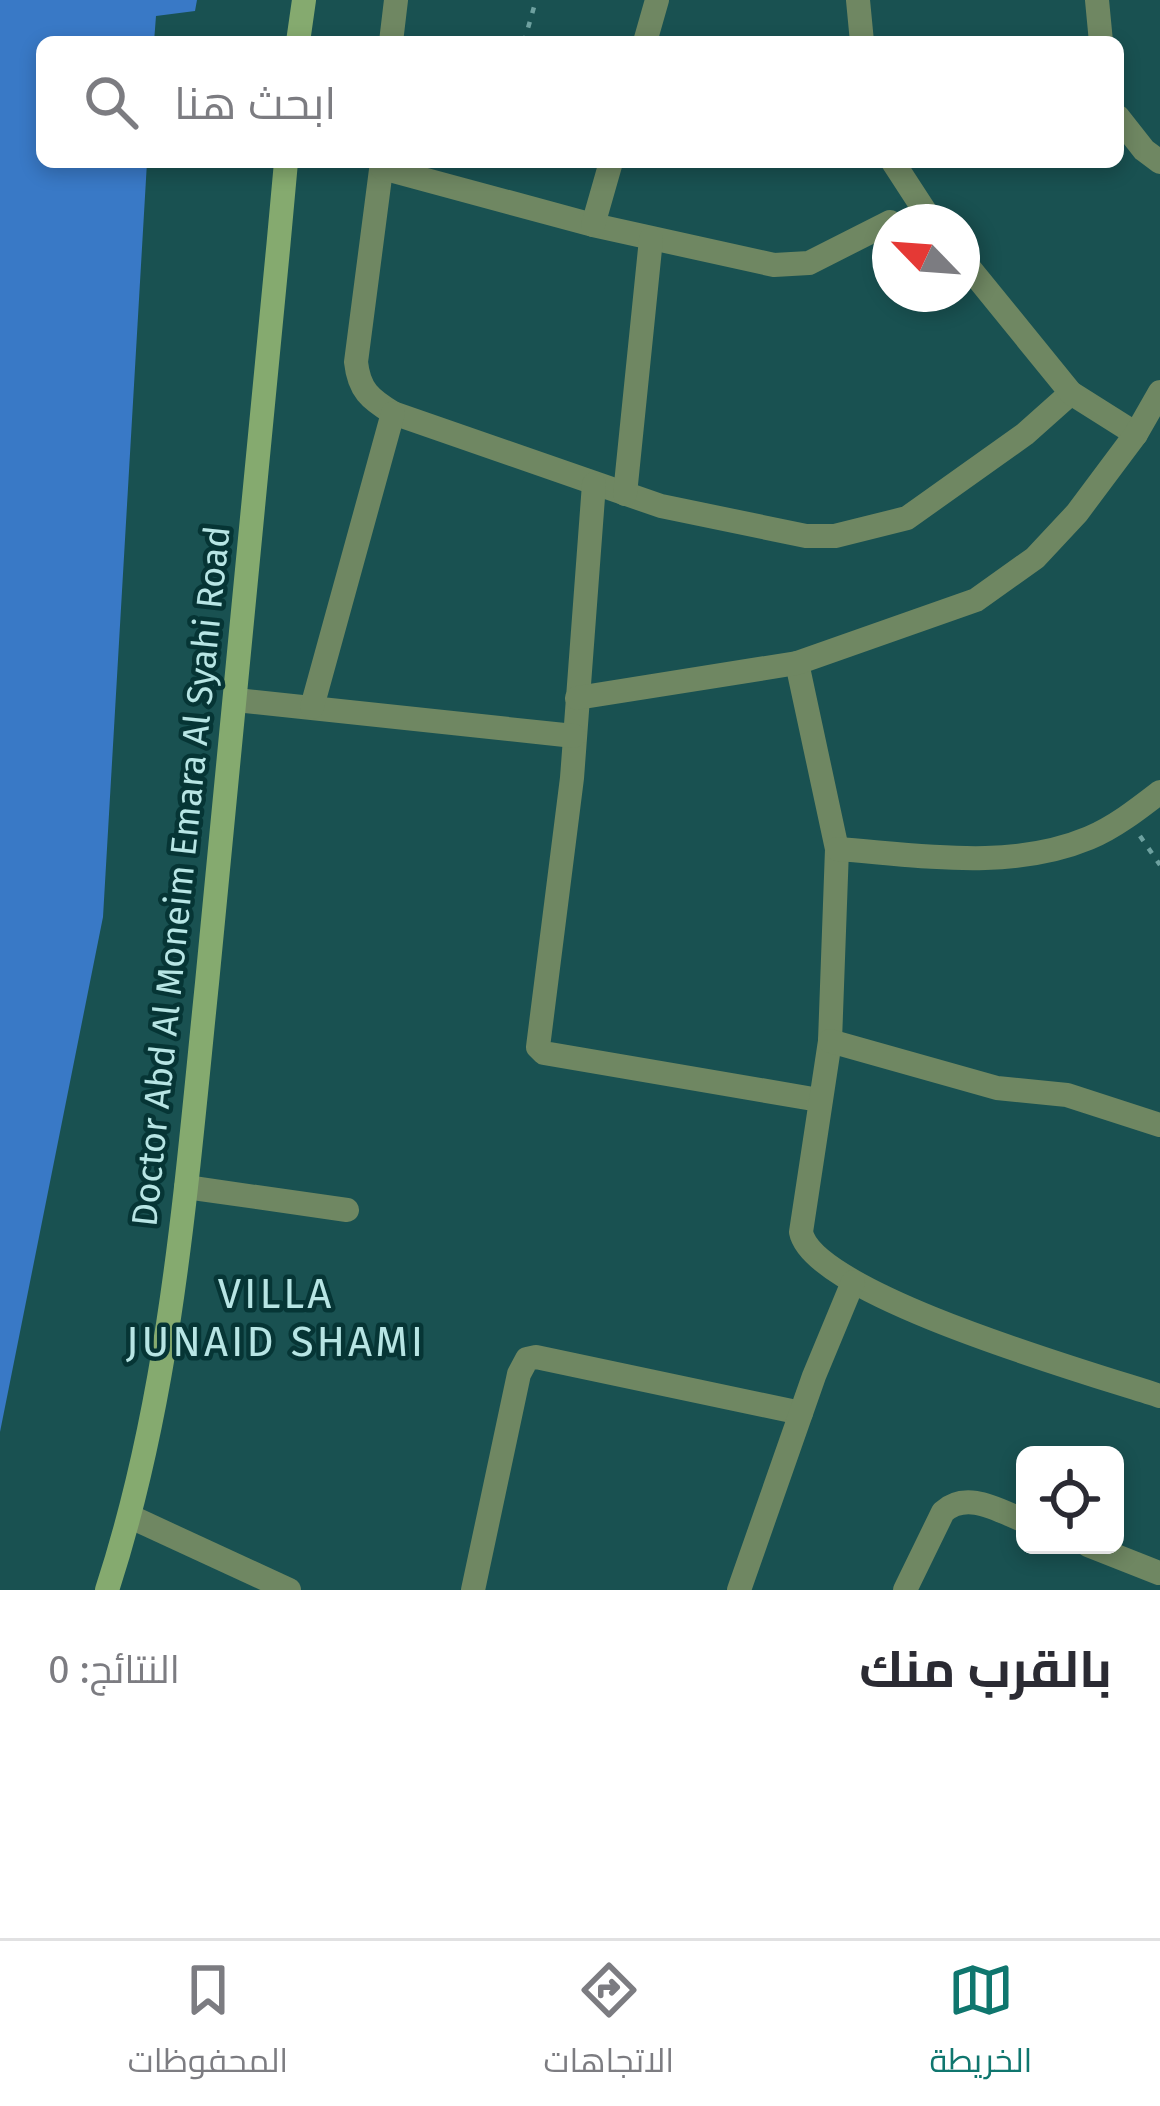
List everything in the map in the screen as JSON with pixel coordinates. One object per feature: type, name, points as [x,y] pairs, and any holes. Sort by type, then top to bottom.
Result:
[{"type":"main road","points":[[299,36],[304,0]]},
{"type":"main road","name":"Doctor Abd Al Moneim Emara Al Syahi Road","points":[[107,1590],[131,1517],[164,1353],[186,1186],[285,168]]},
{"type":"street","points":[[392,36],[396,0]]},
{"type":"street","points":[[647,36],[657,0]]},
{"type":"street","points":[[858,0],[861,36]]},
{"type":"street","points":[[1097,0],[1100,36]]},
{"type":"street","points":[[1124,125],[1160,162]]},
{"type":"street","points":[[382,168],[356,362],[358,380],[368,398],[392,413],[594,484],[694,514],[806,536],[869,530],[907,518],[1025,434],[1071,393]]},
{"type":"street","points":[[393,168],[593,225],[793,267],[830,255],[872,232]]},
{"type":"street","points":[[593,225],[609,168]]},
{"type":"street","points":[[897,168],[920,204]]},
{"type":"street","points":[[626,494],[651,239]]},
{"type":"street","points":[[980,281],[1071,393],[1136,434]]},
{"type":"street","points":[[577,698],[797,663],[976,600],[1035,558],[1078,513],[1136,434],[1160,392]]},
{"type":"street","points":[[312,707],[392,413]]},
{"type":"street","points":[[594,484],[572,778],[537,1042],[540,1050],[819,1100]]},
{"type":"street","points":[[797,663],[837,849],[830,1042],[803,1242],[815,1258],[853,1282],[946,1324],[1160,1396]]},
{"type":"street","points":[[236,700],[574,736]]},
{"type":"street","points":[[837,849],[964,859],[1012,857],[1091,837],[1160,792]]},
{"type":"street","points":[[830,1042],[998,1088],[1067,1095],[1160,1125]]},
{"type":"street","points":[[186,1186],[347,1210]]},
{"type":"street","points":[[739,1590],[853,1282]]},
{"type":"street","points":[[473,1590],[526,1359],[536,1357],[801,1413]]},
{"type":"street","points":[[905,1590],[950,1504],[976,1502],[1016,1518]]},
{"type":"street","points":[[131,1517],[289,1590]]},
{"type":"street","points":[[1112,1554],[1160,1572],[1151,1590]]},
{"type":"path","points":[[526,36],[536,0]]},
{"type":"path","points":[[1127,817],[1160,866]]},
{"type":"water","points":[[0,0],[197,0],[195,11],[156,16],[154,36],[36,36],[36,168],[147,168],[103,917],[0,1432]]},
{"type":"district","name":"VILLA JUNAID SHAMI","points":[[276,1317]]}]
